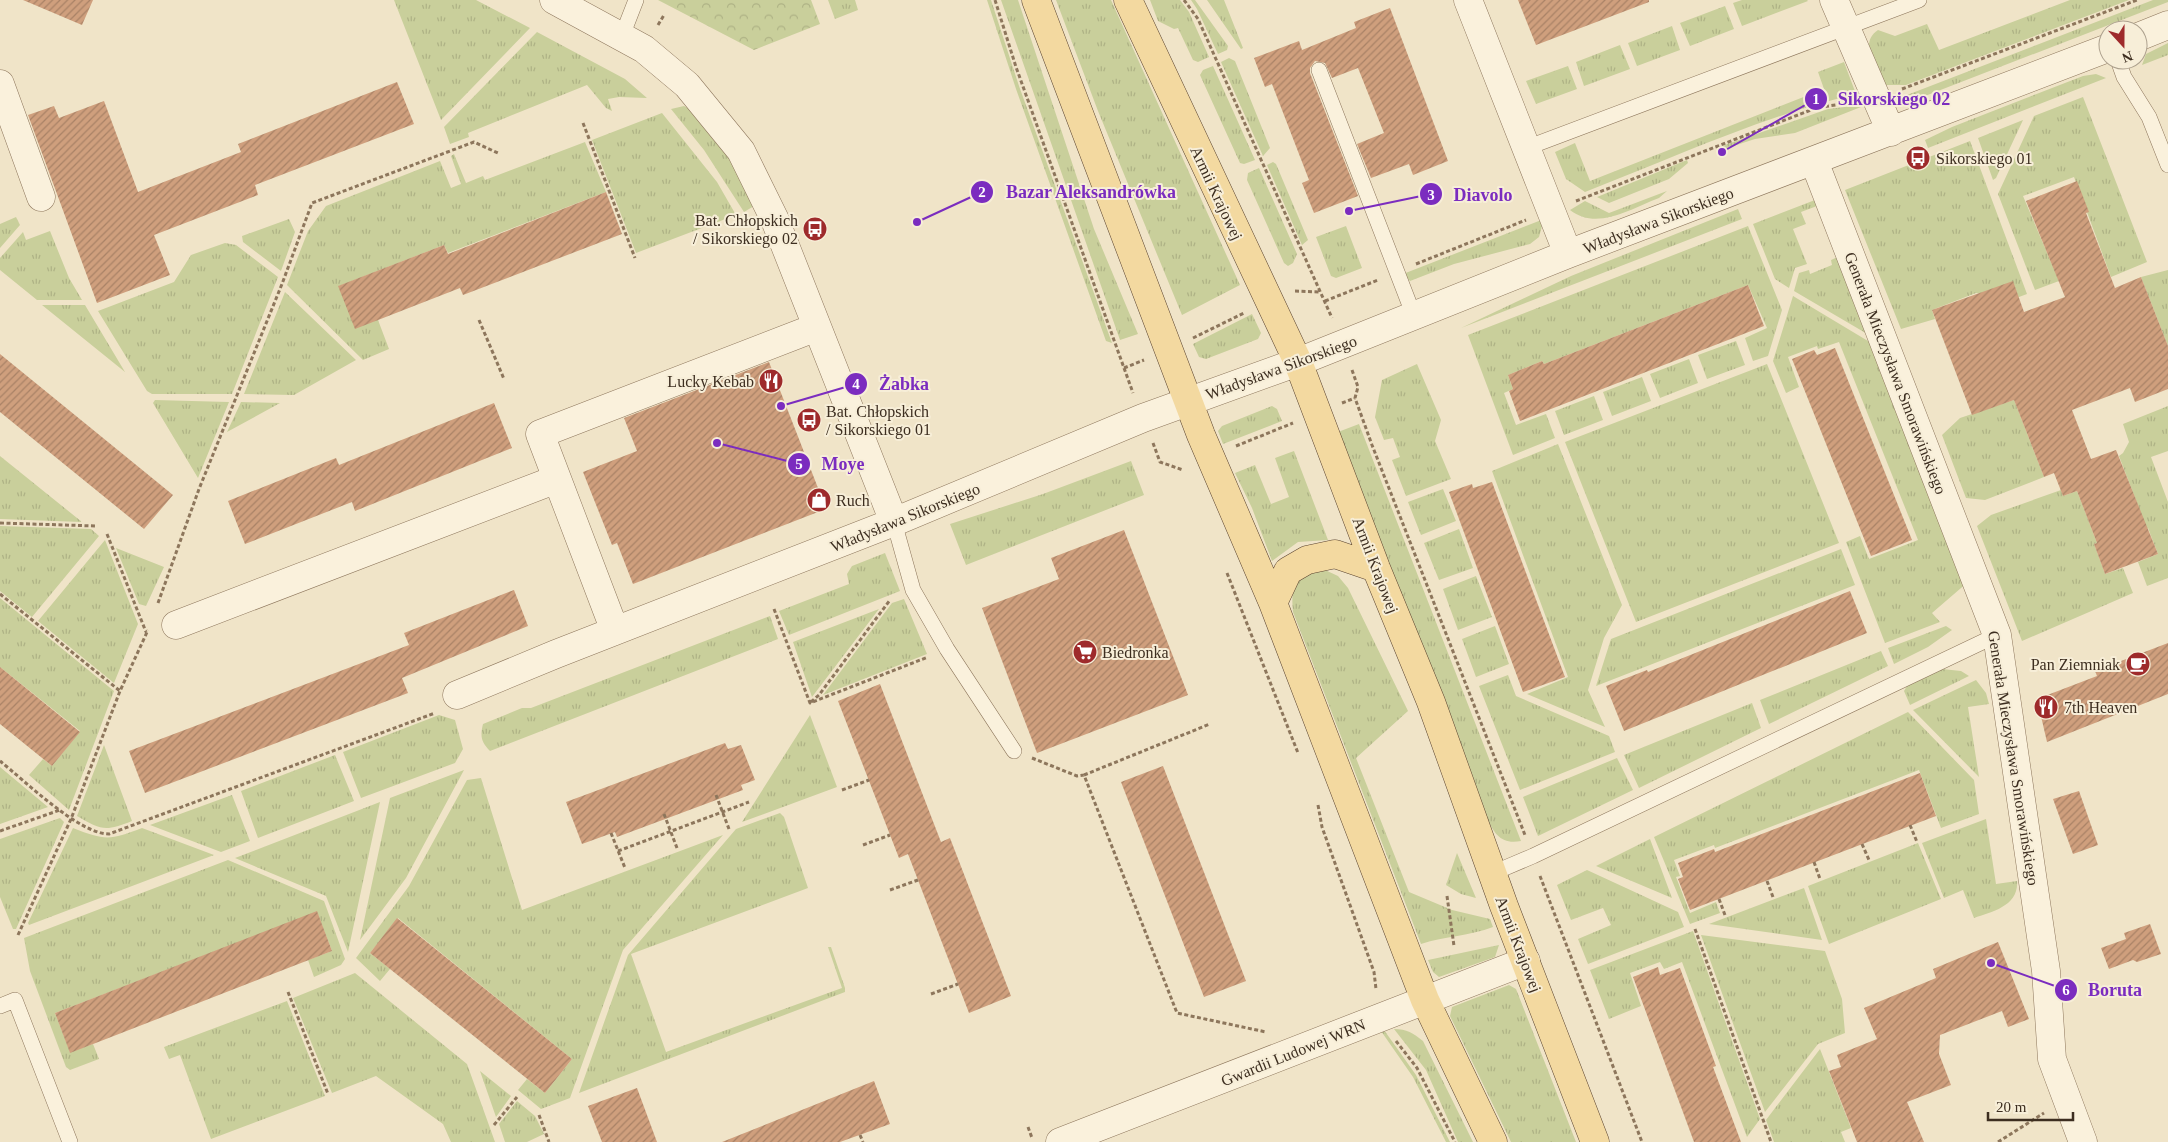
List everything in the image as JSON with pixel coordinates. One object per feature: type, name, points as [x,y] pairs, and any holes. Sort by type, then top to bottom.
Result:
[{"type":"main road","points":[[1036,0],[1209,456],[1273,603],[1425,1000],[1492,1142]]},
{"type":"main road","name":"Armii Krajowej","points":[[1128,0],[1298,362],[1376,568],[1431,702],[1493,873],[1595,1142]]},
{"type":"main road","points":[[1273,603],[1288,570],[1307,560],[1335,554],[1376,568]]},
{"type":"street","points":[[554,0],[644,49],[687,85],[741,151],[775,220],[894,522]]},
{"type":"street","points":[[1468,0],[1568,254]]},
{"type":"street","points":[[1834,0],[1891,132]]},
{"type":"street","points":[[2148,33],[2168,25]]},
{"type":"street","name":"Władysława Sikorskiego","points":[[448,704],[615,631],[894,522],[1143,418],[1343,345],[1568,254],[2098,52]]},
{"type":"street","points":[[0,84],[5,116],[41,197]]},
{"type":"street","name":"Generała Mieczysława Smorawińskiego","points":[[1814,160],[1997,635],[2046,971],[2052,1059],[2083,1142]]},
{"type":"street","points":[[615,631],[540,434],[817,327]]},
{"type":"street","points":[[161,619],[557,479]]},
{"type":"street","name":"Gwardii Ludowej WRN","points":[[1060,1142],[1526,961]]},
{"type":"lane","points":[[622,36],[636,0]]},
{"type":"lane","points":[[1526,148],[1919,0]]},
{"type":"lane","points":[[1319,70],[1414,316]]},
{"type":"lane","points":[[2122,70],[2149,117],[2168,164]]},
{"type":"lane","points":[[894,522],[913,590],[947,649],[1014,751]]},
{"type":"lane","points":[[1493,873],[1533,856],[1997,635]]},
{"type":"lane","points":[[0,1006],[15,1000],[70,1142]]},
{"type":"path","points":[[995,0],[1016,67],[1124,368],[1160,462],[1174,469],[1182,468],[1355,398]]},
{"type":"path","points":[[1184,0],[1198,19],[1343,345],[1358,387],[1355,398],[1642,1142]]},
{"type":"path","points":[[1325,301],[1551,210],[1816,108],[1877,98],[2137,0]]},
{"type":"path","points":[[583,123],[635,258]]},
{"type":"path","points":[[18,935],[71,819],[120,692],[147,633],[161,619],[199,489],[282,284],[312,203],[474,142],[500,154]]},
{"type":"path","points":[[1124,368],[1170,350],[1268,301],[1299,289],[1320,292]]},
{"type":"path","points":[[479,320],[504,378]]},
{"type":"path","points":[[1182,468],[1185,475]]},
{"type":"path","points":[[0,523],[96,526]]},
{"type":"path","points":[[106,534],[147,633]]},
{"type":"path","points":[[1224,566],[1300,758]]},
{"type":"path","points":[[0,594],[120,692]]},
{"type":"path","points":[[810,703],[819,695],[890,600]]},
{"type":"path","points":[[774,609],[810,703]]},
{"type":"path","points":[[810,703],[947,649]]},
{"type":"path","points":[[0,761],[71,819],[93,832],[101,834],[116,833],[448,704]]},
{"type":"path","points":[[1014,751],[1077,776],[1084,775],[1210,724]]},
{"type":"path","points":[[1084,775],[1178,1013],[1266,1032]]},
{"type":"path","points":[[842,790],[869,780]]},
{"type":"path","points":[[716,795],[729,829]]},
{"type":"path","points":[[1314,796],[1322,827],[1374,972],[1377,1000],[1383,1016],[1393,1038],[1417,1068],[1455,1142]]},
{"type":"path","points":[[618,851],[749,802]]},
{"type":"path","points":[[0,831],[61,810]]},
{"type":"path","points":[[664,814],[677,848]]},
{"type":"path","points":[[1910,826],[1917,842]]},
{"type":"path","points":[[612,833],[625,868]]},
{"type":"path","points":[[863,845],[890,835]]},
{"type":"path","points":[[1862,844],[1869,860]]},
{"type":"path","points":[[1814,862],[1820,879]]},
{"type":"path","points":[[890,890],[918,880]]},
{"type":"path","points":[[1767,881],[1773,897]]},
{"type":"path","points":[[1447,896],[1454,946]]},
{"type":"path","points":[[1719,899],[1725,914]]},
{"type":"path","points":[[1695,929],[1772,1142]]},
{"type":"path","points":[[931,994],[958,984]]},
{"type":"path","points":[[288,992],[328,1094]]},
{"type":"path","points":[[494,1125],[517,1097]]},
{"type":"path","points":[[1998,1142],[2066,1099]]},
{"type":"path","points":[[539,1115],[549,1142]]},
{"type":"path","points":[[1028,1127],[1032,1138]]},
{"type":"path","points":[[860,1134],[863,1142]]},
{"type":"green space","points":[[394,0],[476,0],[530,28],[441,120]]},
{"type":"green space","points":[[658,0],[811,0],[820,24],[754,50]]},
{"type":"green space","points":[[828,0],[855,0],[858,10],[835,19]]},
{"type":"green space","points":[[987,0],[991,0],[1019,86],[1112,343],[1106,341],[1016,89]]},
{"type":"green space","points":[[1001,0],[1018,0],[1094,229],[1138,334],[1120,340]]},
{"type":"green space","points":[[1056,0],[1111,0],[1240,285],[1182,315],[1098,111]]},
{"type":"green space","points":[[1150,0],[1180,0],[1189,12],[1209,57],[1198,62],[1193,60],[1178,28],[1174,29],[1158,21]]},
{"type":"green space","points":[[1191,0],[1195,0],[1228,46],[1227,50],[1218,54]]},
{"type":"green space","points":[[1207,0],[1224,0],[1243,48],[1241,49]]},
{"type":"green space","points":[[1742,0],[1808,1],[1742,26],[1733,3]]},
{"type":"green space","points":[[2070,0],[2129,0],[1906,85],[1884,85],[1870,56],[1869,42],[1872,35],[1878,30],[1895,36],[1927,24],[1939,50]]},
{"type":"green space","points":[[2153,0],[2168,0],[2168,2],[2121,20],[2101,20]]},
{"type":"green space","points":[[1725,6],[1734,29],[1690,46],[1680,23]]},
{"type":"green space","points":[[2098,21],[2098,29],[1907,103],[1895,102],[1889,97],[1907,95]]},
{"type":"green space","points":[[1672,26],[1680,50],[1637,66],[1628,43]]},
{"type":"green space","points":[[537,32],[625,79],[647,98],[619,97],[608,99],[612,111],[606,108],[587,85],[468,133],[469,137],[450,144],[444,127]]},
{"type":"green space","points":[[2168,43],[2168,55],[2148,63],[2148,53]]},
{"type":"green space","points":[[1620,45],[1630,69],[1584,86],[1576,62]]},
{"type":"green space","points":[[1229,58],[1235,61],[1270,148],[1263,156],[1221,62]]},
{"type":"green space","points":[[1844,62],[1856,94],[1753,125],[1585,192],[1566,179],[1555,152],[1575,143],[1590,181],[1824,89],[1818,72]]},
{"type":"green space","points":[[1213,66],[1255,160],[1244,164],[1240,163],[1200,75],[1203,70]]},
{"type":"green space","points":[[1568,66],[1577,89],[1536,104],[1526,81]]},
{"type":"green space","points":[[2096,74],[2106,78],[1928,148],[1925,140],[1952,127],[2083,76]]},
{"type":"green space","points":[[2083,97],[2147,262],[2111,277],[2074,177],[2023,196],[2059,281],[2035,290],[1998,194],[2034,116]]},
{"type":"green space","points":[[1861,105],[1861,107],[1795,133],[1755,139],[1721,150],[1719,147],[1828,109]]},
{"type":"green space","points":[[684,106],[694,112],[714,136],[733,166],[754,206],[744,212],[704,150],[671,109]]},
{"type":"green space","points":[[662,113],[717,182],[736,215],[636,253],[592,140]]},
{"type":"green space","points":[[2023,120],[1996,178],[1993,180],[1978,138]]},
{"type":"green space","points":[[1970,141],[2027,294],[2019,297],[1976,293],[1932,310],[1935,319],[1901,329],[1845,190]]},
{"type":"green space","points":[[585,142],[606,192],[448,253],[444,245],[339,286],[378,320],[389,349],[363,360],[287,285],[308,231],[326,206],[440,161],[451,188],[461,184],[451,156],[454,154],[466,183],[483,176],[485,180]]},
{"type":"green space","points":[[1687,160],[1688,163],[1669,179],[1609,203],[1597,197]]},
{"type":"green space","points":[[1273,162],[1276,164],[1308,240],[1302,245],[1267,165]]},
{"type":"green space","points":[[1259,168],[1297,254],[1293,263],[1288,266],[1284,263],[1247,180],[1248,173]]},
{"type":"green space","points":[[1667,191],[1659,198],[1614,216],[1591,219],[1580,216],[1570,210],[1585,201],[1609,213]]},
{"type":"green space","points":[[1815,200],[1817,206],[1801,212],[1806,224],[1793,229],[1807,264],[1795,268],[1789,288],[1775,279],[1753,224]]},
{"type":"green space","points":[[1738,209],[1742,219],[1461,328],[1571,276]]},
{"type":"green space","points":[[16,217],[20,225],[0,248],[0,224]]},
{"type":"green space","points":[[289,219],[295,232],[281,271],[243,242],[242,236]]},
{"type":"green space","points":[[1544,219],[1539,237],[1530,244],[1454,264],[1410,281],[1403,274]]},
{"type":"green space","points":[[1346,226],[1362,268],[1336,278],[1331,276],[1316,237]]},
{"type":"green space","points":[[1748,226],[1782,310],[1768,356],[1753,361],[1745,338],[1767,328],[1748,285],[1544,364],[1542,361],[1508,375],[1513,389],[1504,393],[1516,425],[1546,414],[1555,438],[1513,455],[1468,335]]},
{"type":"green space","points":[[50,231],[69,278],[82,300],[37,300],[0,270],[0,258],[23,232],[26,240]]},
{"type":"green space","points":[[225,243],[236,245],[278,277],[232,394],[152,394],[147,391],[98,311],[174,282],[191,255]]},
{"type":"green space","points":[[1838,257],[1869,335],[1794,291],[1799,273],[1809,270],[1810,274],[1832,265],[1831,260]]},
{"type":"green space","points":[[2168,270],[2168,346],[2141,277]]},
{"type":"green space","points":[[285,292],[356,360],[294,395],[244,394]]},
{"type":"green space","points":[[1793,296],[1873,344],[1968,582],[1932,613],[1940,622],[1885,643],[1846,542],[1860,536],[1869,559],[1918,540],[1839,342],[1818,349],[1817,346],[1788,357],[1799,387],[1786,393],[1773,361]]},
{"type":"green space","points":[[42,305],[85,305],[125,372]]},
{"type":"green space","points":[[1252,314],[1261,333],[1258,339],[1206,359],[1199,357],[1193,344]]},
{"type":"green space","points":[[1736,341],[1745,365],[1707,379],[1698,355]]},
{"type":"green space","points":[[1689,359],[1698,383],[1660,398],[1650,374]]},
{"type":"green space","points":[[1417,364],[1441,420],[1435,441],[1451,479],[1406,496],[1392,460],[1400,457],[1393,438],[1384,440],[1375,417],[1382,380]]},
{"type":"green space","points":[[1767,364],[1839,543],[1636,622],[1565,442]]},
{"type":"green space","points":[[1642,377],[1651,401],[1612,416],[1603,392]]},
{"type":"green space","points":[[1594,396],[1603,420],[1564,435],[1555,411]]},
{"type":"green space","points":[[155,400],[229,402],[198,478],[153,403]]},
{"type":"green space","points":[[2014,400],[2044,477],[1985,500],[1966,498],[1942,435],[1960,418]]},
{"type":"green space","points":[[241,402],[280,403],[227,432]]},
{"type":"green space","points":[[1272,406],[1277,409],[1282,421],[1223,444],[1218,431],[1222,426]]},
{"type":"green space","points":[[2168,406],[2168,451],[2151,457],[2168,502],[2168,578],[2147,586],[2138,562],[2158,554],[2148,528],[2129,535],[2142,516],[2119,456],[2123,453],[2129,442],[2123,424]]},
{"type":"green space","points":[[1359,424],[1521,841],[1504,840],[1496,833],[1487,818],[1338,432]]},
{"type":"green space","points":[[1558,444],[1622,605],[1604,638],[1588,690],[1605,727],[1527,694],[1568,677],[1492,471]]},
{"type":"green space","points":[[1294,451],[1328,540],[1298,542],[1272,561],[1252,508],[1235,473],[1255,465],[1271,504],[1289,497],[1275,458]]},
{"type":"green space","points":[[0,456],[82,522],[0,519]]},
{"type":"green space","points":[[1131,461],[1144,495],[966,565],[950,524],[1043,494]]},
{"type":"green space","points":[[1443,489],[1456,521],[1421,535],[1408,502]]},
{"type":"green space","points":[[2061,490],[2063,496],[2077,491],[2097,543],[2094,544],[2105,574],[2123,568],[2133,593],[2022,641],[1977,526],[1991,515]]},
{"type":"green space","points":[[0,526],[91,529],[99,536],[32,617],[0,591]]},
{"type":"green space","points":[[1459,529],[1473,568],[1439,580],[1424,543]]},
{"type":"green space","points":[[105,540],[138,624],[114,683],[38,621]]},
{"type":"green space","points":[[116,548],[164,567],[146,606],[139,604]]},
{"type":"green space","points":[[1841,549],[1855,585],[1596,686],[1611,639]]},
{"type":"green space","points":[[885,553],[900,591],[789,635],[779,611],[849,584],[847,574],[852,566]]},
{"type":"green space","points":[[1325,570],[1338,576],[1348,588],[1408,711],[1356,758],[1409,892],[1452,910],[1490,919],[1493,927],[1421,944],[1293,612],[1293,595],[1297,582],[1308,574]]},
{"type":"green space","points":[[1476,576],[1492,617],[1458,630],[1443,589]]},
{"type":"green space","points":[[0,598],[114,691],[69,810],[29,775],[43,759],[52,766],[80,731],[0,667]]},
{"type":"green space","points":[[904,599],[927,654],[823,695],[892,603]]},
{"type":"green space","points":[[879,609],[812,697],[793,642]]},
{"type":"green space","points":[[770,616],[778,639],[490,751],[483,742],[483,724],[522,708],[531,708]]},
{"type":"green space","points":[[1495,626],[1509,664],[1476,677],[1462,639]]},
{"type":"green space","points":[[1946,626],[1952,630],[1928,647],[1894,664],[1888,648]]},
{"type":"green space","points":[[1881,651],[1888,666],[1769,724],[1760,700]]},
{"type":"green space","points":[[1942,669],[1961,671],[1969,676],[1910,705],[1904,691],[1910,681]]},
{"type":"green space","points":[[1508,675],[1516,696],[1609,736],[1615,752],[1520,790],[1479,686]]},
{"type":"green space","points":[[1976,680],[1986,693],[1989,704],[1968,707],[1979,777],[1913,710]]},
{"type":"green space","points":[[1752,703],[1761,728],[1639,788],[1624,755]]},
{"type":"green space","points":[[1908,712],[1974,780],[1979,814],[1941,828],[1919,770],[1715,848],[1714,845],[1674,860],[1680,876],[1676,877],[1690,913],[1716,902],[1720,913],[1690,924],[1654,837]]},
{"type":"green space","points":[[439,715],[455,720],[463,749],[455,763],[361,798],[343,752]]},
{"type":"green space","points":[[810,715],[837,787],[742,822]]},
{"type":"green space","points":[[104,745],[132,821],[109,828],[98,827],[77,816]]},
{"type":"green space","points":[[335,755],[354,801],[258,838],[241,791]]},
{"type":"green space","points":[[1617,758],[1633,790],[1538,836],[1523,797]]},
{"type":"green space","points":[[0,767],[48,807],[0,824]]},
{"type":"green space","points":[[464,770],[406,878],[360,940],[390,798]]},
{"type":"green space","points":[[481,778],[522,910],[723,835],[623,950],[570,1098],[541,1109],[518,1090],[527,1079],[545,1093],[572,1059],[398,918],[370,953],[390,969],[380,981],[356,958],[409,886],[467,780]]},
{"type":"green space","points":[[232,795],[250,841],[221,852],[150,825]]},
{"type":"green space","points":[[380,802],[348,952],[326,896],[235,858]]},
{"type":"green space","points":[[780,813],[784,817],[808,888],[631,954],[666,1052],[842,988],[828,947],[831,947],[845,992],[579,1093],[628,955],[736,829]]},
{"type":"green space","points":[[60,818],[64,822],[16,929],[13,929],[0,897],[0,839]]},
{"type":"green space","points":[[1986,819],[1996,884],[2017,881],[2016,890],[2014,896],[2003,907],[1974,918],[1963,890],[1944,898],[1922,843]]},
{"type":"green space","points":[[73,828],[101,837],[115,837],[142,828],[214,855],[29,925],[28,923]]},
{"type":"green space","points":[[1650,839],[1672,898],[1596,866]]},
{"type":"green space","points":[[1918,843],[1941,899],[1829,944],[1808,886]]},
{"type":"green space","points":[[1457,853],[1476,898],[1461,894],[1446,885]]},
{"type":"green space","points":[[228,860],[324,901],[345,959],[341,965],[314,977],[308,960],[332,951],[317,912],[55,1013],[70,1052],[93,1044],[99,1059],[70,1070],[66,1067],[30,971],[24,938]]},
{"type":"green space","points":[[1587,870],[1678,912],[1684,927],[1588,964],[1578,939],[1611,925],[1603,908],[1571,920],[1557,885]]},
{"type":"green space","points":[[1804,888],[1822,940],[1709,924]]},
{"type":"green space","points":[[1693,931],[1760,1119],[1747,1137],[1682,962],[1664,969],[1660,962],[1630,973],[1641,1006],[1609,1019],[1590,970]]},
{"type":"green space","points":[[1701,935],[1825,951],[1842,999],[1845,1033],[1818,1044],[1765,1112]]},
{"type":"green space","points":[[1499,945],[1495,957],[1439,977],[1433,972],[1428,960]]},
{"type":"green space","points":[[355,973],[467,1064],[495,1142],[451,1142],[443,1124],[376,1076],[332,1093],[293,998]]},
{"type":"green space","points":[[1509,985],[1516,989],[1576,1142],[1511,1142],[1450,1016],[1452,1007]]},
{"type":"green space","points":[[287,1001],[325,1096],[211,1139],[180,1055],[169,1059],[164,1047]]},
{"type":"green space","points":[[1394,1029],[1410,1032],[1423,1041],[1473,1142],[1458,1142],[1426,1070]]},
{"type":"green space","points":[[1384,1030],[1416,1075],[1450,1142],[1446,1142],[1413,1077],[1381,1031]]},
{"type":"green space","points":[[1820,1049],[1851,1128],[1841,1132],[1845,1142],[1774,1142],[1766,1120]]},
{"type":"green space","points":[[480,1071],[511,1096],[496,1117]]},
{"type":"green space","points":[[517,1101],[535,1116],[544,1134],[527,1142],[505,1142],[499,1124]]},
{"type":"building","points":[[23,0],[93,0],[82,25]]},
{"type":"building","points":[[1518,0],[1649,0],[1649,2],[1536,45]]},
{"type":"building","points":[[1390,8],[1448,161],[1413,175],[1409,164],[1371,178],[1357,144],[1384,133],[1358,68],[1332,78],[1325,63],[1315,61],[1310,68],[1310,73],[1358,196],[1314,213],[1302,183],[1309,180],[1272,84],[1265,87],[1254,58],[1299,41],[1302,50],[1356,28],[1354,22]]},
{"type":"building","points":[[397,82],[414,124],[255,185],[258,195],[154,235],[170,275],[97,303],[28,115],[54,106],[59,118],[104,101],[138,192],[241,152],[238,144]]},
{"type":"building","points":[[2077,181],[2089,212],[2086,213],[2115,288],[2141,277],[2168,346],[2168,389],[2135,402],[2130,388],[2072,410],[2091,459],[2116,450],[2158,554],[2105,574],[2094,544],[2097,543],[2077,491],[2063,496],[2054,473],[2044,477],[2014,400],[1972,415],[1932,310],[2013,281],[2024,312],[2065,297],[2026,201]]},
{"type":"building","points":[[606,192],[622,234],[463,295],[460,288],[355,329],[338,286],[444,245],[448,254]]},
{"type":"building","points":[[1748,285],[1764,326],[1520,421],[1509,391],[1513,389],[1508,375],[1542,361],[1544,364]]},
{"type":"building","points":[[1835,348],[1912,540],[1871,556],[1792,359],[1814,350],[1817,355]]},
{"type":"building","points":[[0,354],[173,495],[144,529],[0,412]]},
{"type":"building","points":[[769,362],[825,506],[817,510],[818,512],[633,584],[617,543],[612,545],[583,472],[637,451],[624,418]]},
{"type":"building","points":[[494,403],[512,448],[355,511],[352,502],[245,544],[228,501],[336,458],[339,465]]},
{"type":"building","points":[[1492,482],[1565,677],[1523,692],[1449,492],[1472,484],[1473,488]]},
{"type":"building","name":"Biedronka","points":[[1124,530],[1188,695],[1037,753],[982,608],[1059,579],[1051,558]]},
{"type":"building","points":[[514,590],[528,626],[402,678],[408,693],[145,793],[129,751],[409,645],[404,633]]},
{"type":"building","points":[[1850,591],[1867,633],[1624,731],[1606,686],[1647,670],[1648,672]]},
{"type":"building","points":[[2168,643],[2168,694],[2047,742],[2037,699],[2097,676],[2095,671]]},
{"type":"building","points":[[0,667],[80,732],[52,766],[0,724]]},
{"type":"building","points":[[880,684],[941,842],[950,838],[1011,996],[969,1013],[908,854],[899,858],[838,701]]},
{"type":"building","points":[[725,743],[728,749],[741,745],[755,780],[741,785],[743,790],[617,837],[615,832],[582,844],[566,802]]},
{"type":"building","points":[[1163,766],[1246,981],[1204,997],[1121,782]]},
{"type":"building","points":[[1920,773],[1936,816],[1690,910],[1678,879],[1683,877],[1678,863],[1714,849],[1715,852]]},
{"type":"building","points":[[2079,791],[2098,845],[2073,854],[2053,799]]},
{"type":"building","points":[[317,911],[332,951],[70,1053],[55,1013]]},
{"type":"building","points":[[397,918],[572,1059],[545,1093],[370,953]]},
{"type":"building","points":[[2150,924],[2161,954],[2137,962],[2133,960],[2109,969],[2101,948],[2126,939],[2124,933]]},
{"type":"building","points":[[1998,942],[2029,1019],[2008,1027],[2002,1011],[1940,1035],[1939,1054],[1951,1085],[1907,1102],[1924,1142],[1857,1142],[1829,1071],[1841,1067],[1837,1055],[1877,1039],[1864,1008],[1936,978],[1933,969]]},
{"type":"building","points":[[1658,967],[1660,975],[1680,968],[1716,1066],[1713,1067],[1741,1142],[1694,1142],[1633,977]]},
{"type":"building","points":[[874,1081],[890,1124],[840,1142],[722,1142]]},
{"type":"building","points":[[637,1088],[657,1142],[602,1142],[588,1106]]},
{"type":"place","name":"Sikorskiego 02","points":[[1722,152]]},
{"type":"place","name":"Sikorskiego 01","points":[[1918,158]]},
{"type":"place","name":"Diavolo","points":[[1349,211]]},
{"type":"place","name":"Bazar Aleksandrówka","points":[[917,222]]},
{"type":"place","name":"Bat. Chłopskich / Sikorskiego 02","points":[[815,229]]},
{"type":"place","name":"Lucky Kebab","points":[[771,381]]},
{"type":"place","name":"Żabka","points":[[781,406]]},
{"type":"place","name":"Bat. Chłopskich / Sikorskiego 01","points":[[809,420]]},
{"type":"place","name":"Moye","points":[[717,443]]},
{"type":"place","name":"Ruch","points":[[819,500]]},
{"type":"place","name":"Biedronka","points":[[1085,652]]},
{"type":"place","name":"Pan Ziemniak","points":[[2138,664]]},
{"type":"place","name":"7th Heaven","points":[[2046,707]]},
{"type":"place","name":"Boruta","points":[[1991,963]]}]
